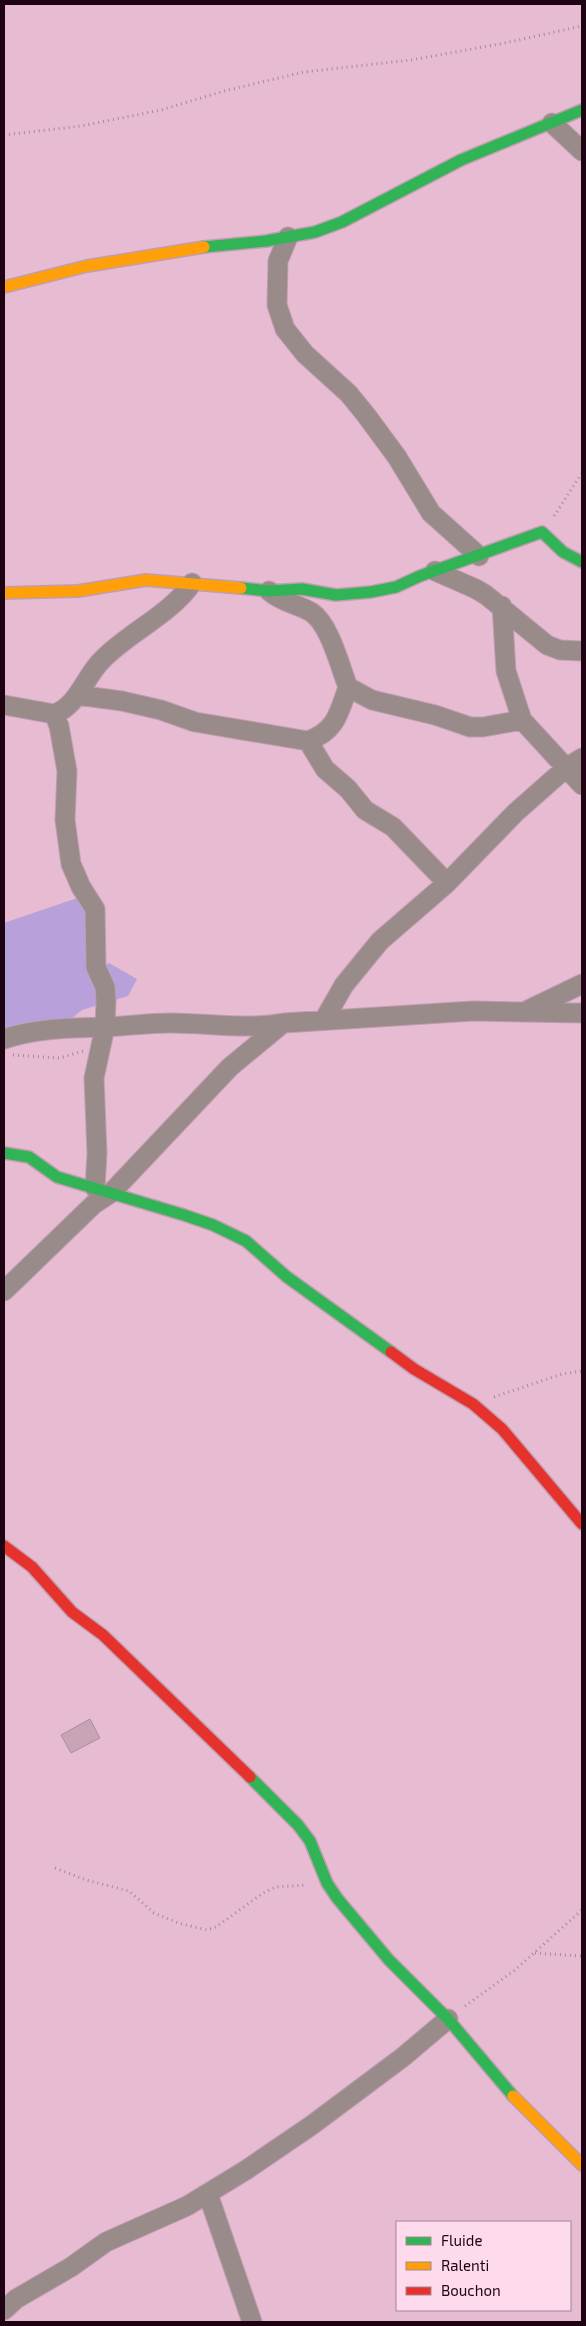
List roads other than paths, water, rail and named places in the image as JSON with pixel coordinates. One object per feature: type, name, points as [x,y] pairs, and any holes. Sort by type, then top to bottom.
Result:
[{"type":"street","points":[[4,287],[87,266],[193,248],[315,232],[342,222],[461,160],[582,110]]},
{"type":"street","points":[[552,123],[582,150]]},
{"type":"street","points":[[288,237],[278,261],[277,306],[285,329],[305,354],[349,394],[366,415],[397,457],[431,512],[478,556]]},
{"type":"street","points":[[4,593],[78,591],[146,580],[269,591],[302,589],[336,595],[372,592],[396,587],[542,532],[563,552],[582,562]]},
{"type":"street","points":[[435,571],[476,589],[502,606],[547,645],[560,650],[582,651]]},
{"type":"street","points":[[4,706],[54,714],[60,712],[77,694],[100,661],[171,605],[192,583]]},
{"type":"street","points":[[77,694],[132,704],[195,722],[308,741],[319,737],[337,719],[348,688],[326,630],[317,618],[310,611],[282,600],[269,591]]},
{"type":"street","points":[[502,606],[506,671],[522,720],[582,785]]},
{"type":"street","points":[[348,688],[372,700],[435,715],[470,727],[483,727],[522,720]]},
{"type":"street","points":[[54,714],[59,726],[67,771],[65,820],[71,864],[81,887],[95,909],[94,947],[96,967],[105,987],[105,1027],[94,1078],[97,1153],[103,1190]]},
{"type":"street","points":[[308,741],[325,769],[348,789],[366,810],[392,827],[447,883]]},
{"type":"street","points":[[324,1020],[344,985],[380,941],[447,883],[515,814],[566,768],[582,758]]},
{"type":"street","points":[[524,1012],[582,984]]},
{"type":"street","points":[[4,1039],[13,1035],[73,1028],[170,1023],[258,1026],[473,1011],[582,1013]]},
{"type":"street","points":[[4,1291],[94,1204],[103,1190],[230,1067],[284,1023]]},
{"type":"street","points":[[4,1153],[29,1157],[57,1177],[213,1225],[246,1241],[287,1278],[398,1358],[474,1404],[502,1429],[582,1524]]},
{"type":"street","points":[[4,1546],[32,1567],[72,1612],[103,1635],[212,1739],[298,1825],[310,1841],[327,1883],[336,1898],[389,1960],[448,2019],[502,2084],[582,2165]]},
{"type":"street","points":[[4,2310],[16,2299],[71,2267],[106,2242],[208,2194],[312,2125],[403,2057],[448,2019]]},
{"type":"street","points":[[208,2194],[252,2322]]}]
